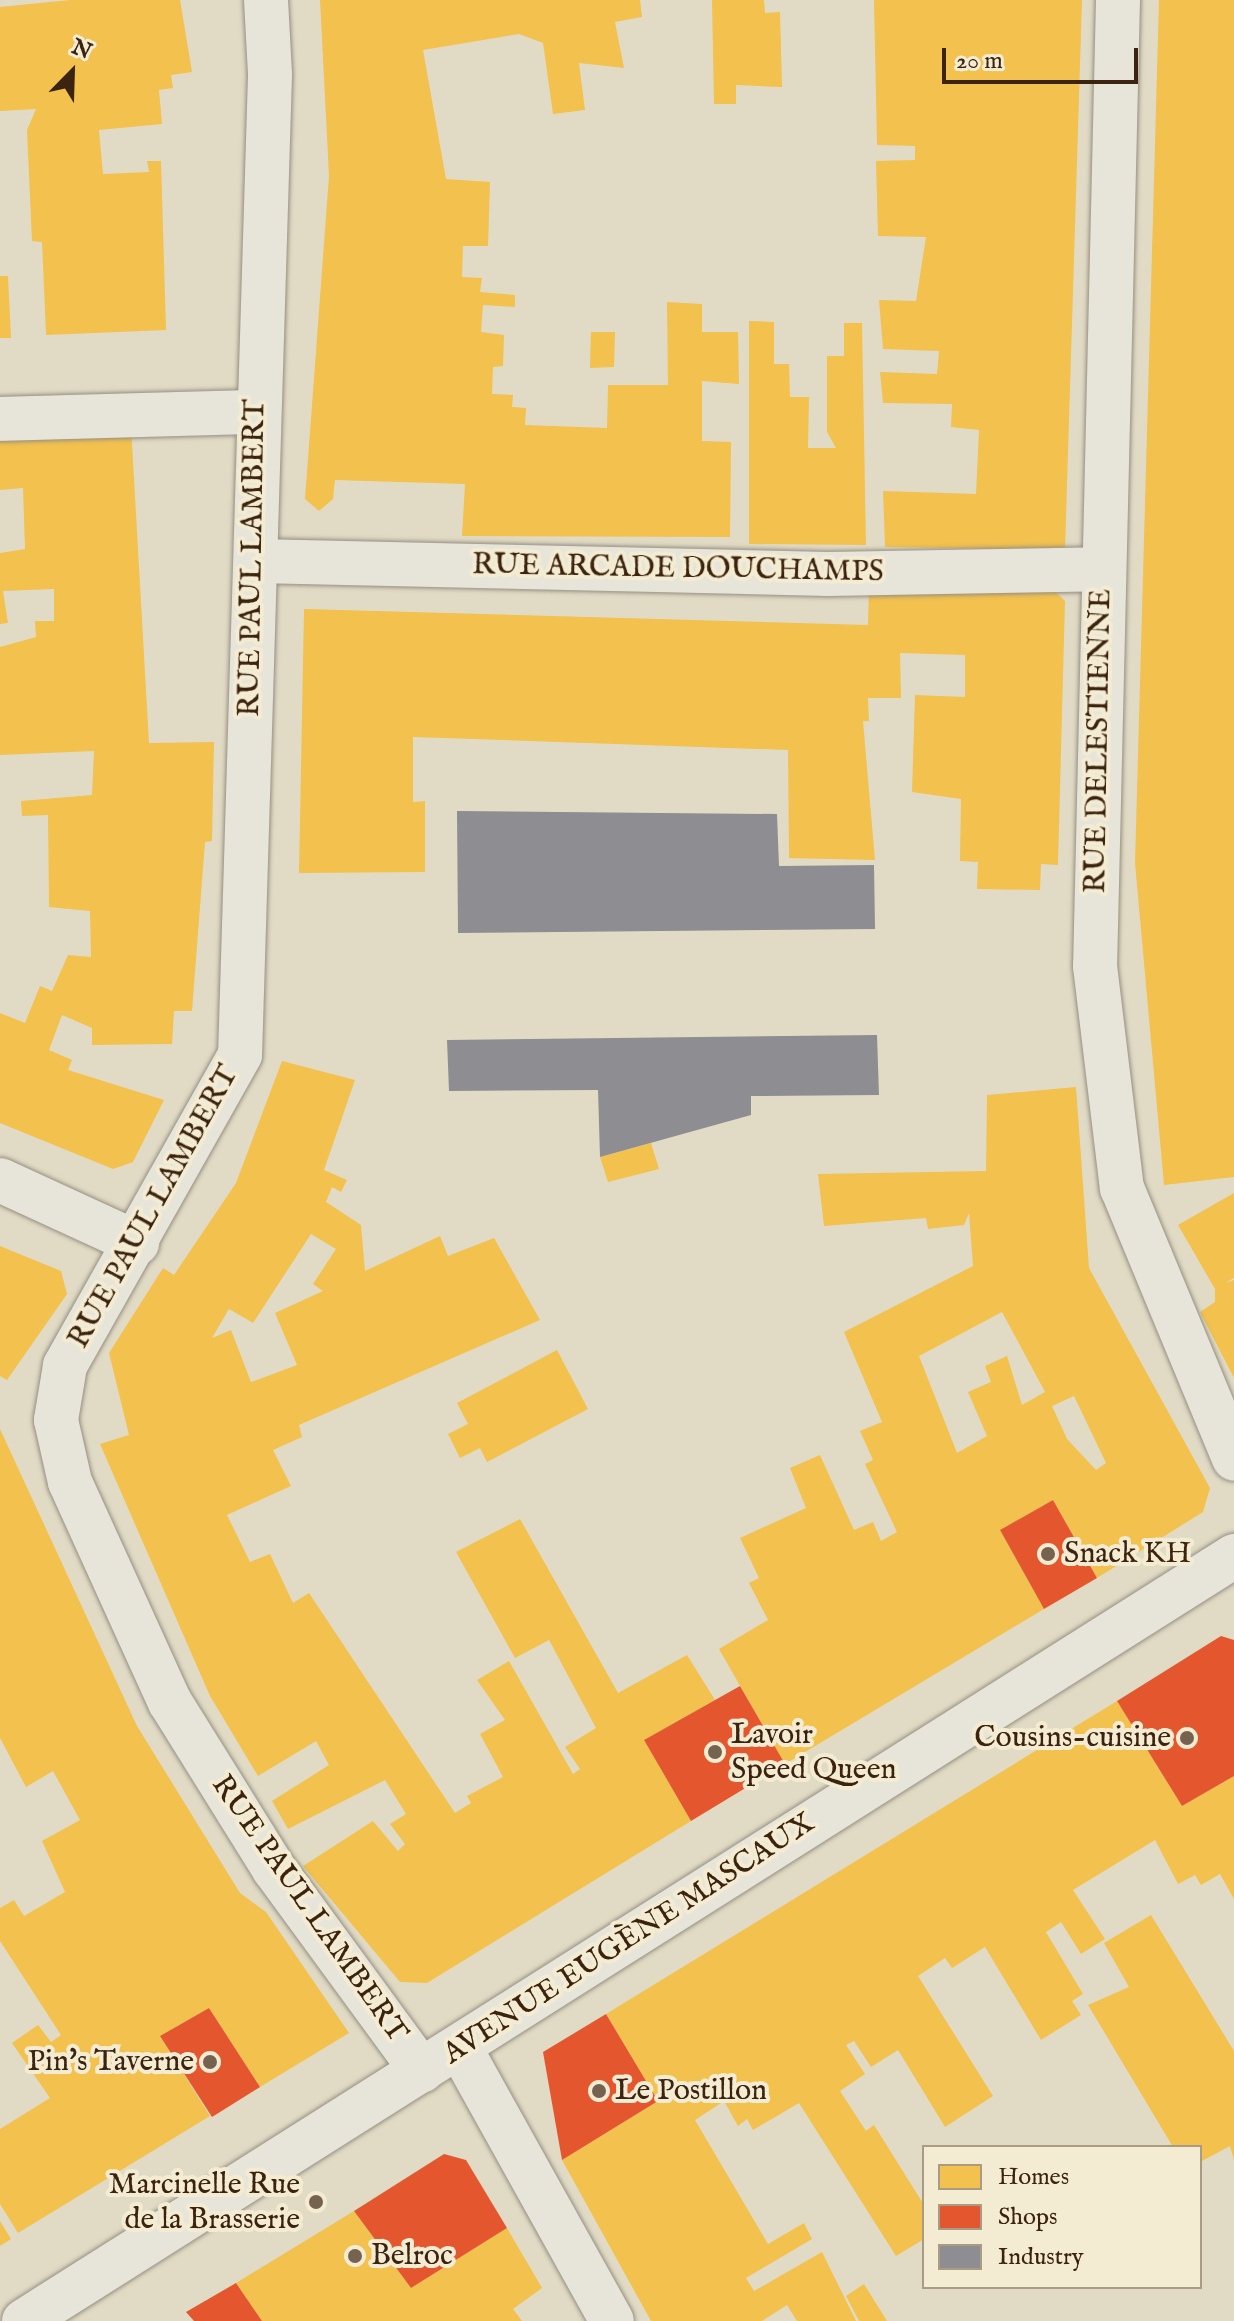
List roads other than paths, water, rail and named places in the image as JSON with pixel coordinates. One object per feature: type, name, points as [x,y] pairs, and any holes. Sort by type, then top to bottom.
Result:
[{"type":"street","name":"RUE PAUL LAMBERT","points":[[266,0],[270,75],[256,412],[256,561],[240,1055],[137,1243],[65,1366],[56,1420],[70,1482],[170,1702],[274,1869],[422,2071]]},
{"type":"street","name":"RUE DELESTIENNE","points":[[1118,0],[1101,569],[1095,966],[1122,1188],[1234,1459]]},
{"type":"street","points":[[0,419],[256,412]]},
{"type":"street","name":"RUE ARCADE DOUCHAMPS","points":[[256,561],[828,574],[1101,569]]},
{"type":"street","points":[[0,1180],[137,1243]]},
{"type":"street","name":"AVENUE EUGÈNE MASCAUX","points":[[24,2321],[1234,1556]]},
{"type":"street","points":[[460,2048],[612,2321]]},
{"type":"place","name":"Snack KH","points":[[1048,1554]]},
{"type":"place","name":"Cousins-cuisine","points":[[1187,1738]]},
{"type":"place","name":"Lavoir Speed Queen","points":[[715,1752]]},
{"type":"place","name":"Pin's Taverne","points":[[210,2062]]},
{"type":"place","name":"Le Postillon","points":[[599,2091]]},
{"type":"place","name":"Marcinelle Rue de la Brasserie","points":[[316,2202]]},
{"type":"place","name":"Belroc","points":[[355,2256]]}]
